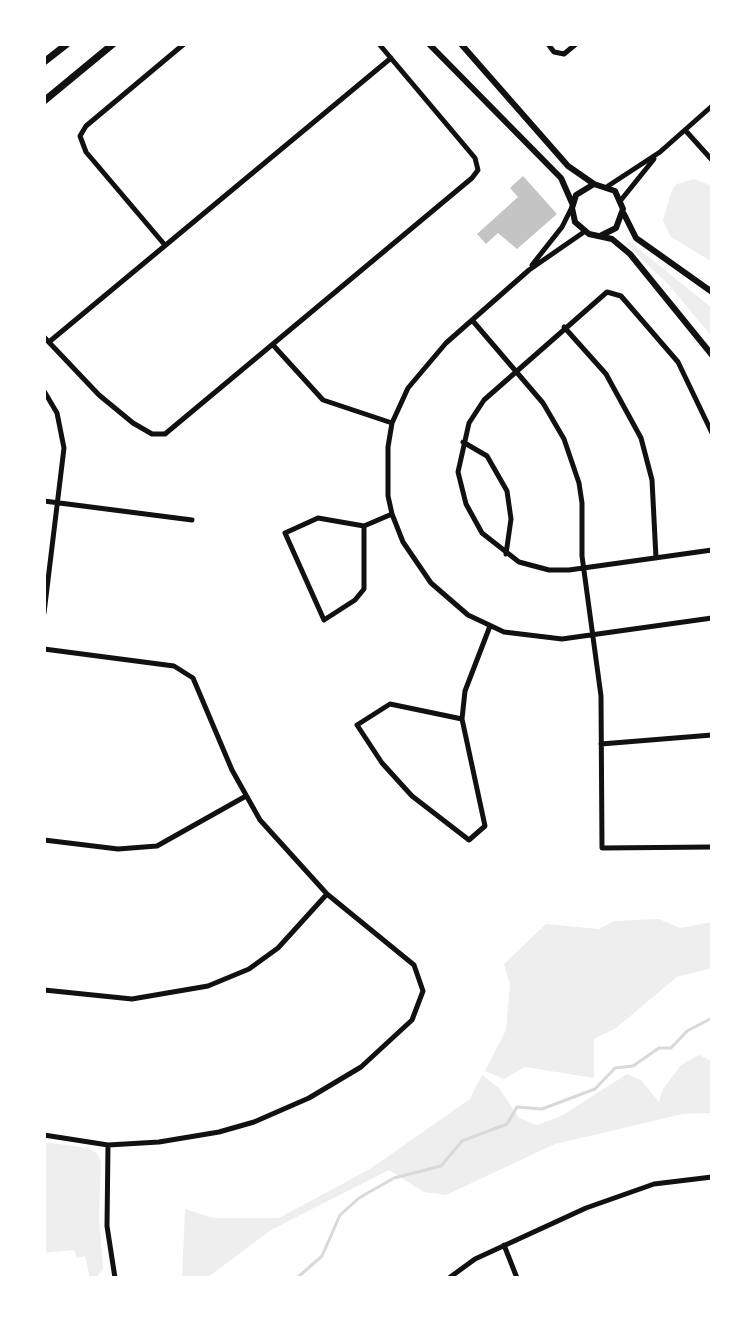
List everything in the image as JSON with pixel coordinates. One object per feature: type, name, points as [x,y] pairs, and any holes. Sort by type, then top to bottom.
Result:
[{"type":"main road","points":[[44,62],[67,44]]},
{"type":"main road","points":[[44,101],[113,44]]},
{"type":"street","points":[[164,244],[86,152],[80,136],[86,126],[184,44]]},
{"type":"street","points":[[379,44],[391,58],[475,158],[478,170],[169,432],[158,436],[133,423],[99,395],[46,340],[391,58]]},
{"type":"street","points":[[429,44],[561,178],[575,222],[584,232],[602,235],[630,254],[712,355]]},
{"type":"street","points":[[461,44],[568,166],[594,184],[608,186],[621,200],[628,227],[636,238],[712,292]]},
{"type":"street","points":[[548,44],[554,52],[564,54],[576,44]]},
{"type":"street","points":[[608,186],[660,152],[712,106]]},
{"type":"street","points":[[685,130],[712,160]]},
{"type":"street","points":[[621,200],[660,152]]},
{"type":"street","points":[[529,270],[562,227],[579,191],[594,184]]},
{"type":"street","points":[[602,235],[616,228],[623,209]]},
{"type":"street","points":[[584,232],[529,270],[472,320],[425,365],[408,388],[392,423],[387,471],[392,514],[418,568],[448,600],[490,626],[543,639],[712,618]]},
{"type":"street","points":[[712,433],[678,362],[621,296],[604,293],[516,369],[476,411],[463,442],[458,472],[466,504],[482,533],[519,562],[549,570],[583,568],[712,550]]},
{"type":"street","points":[[472,320],[516,369],[555,422],[572,458],[582,503],[583,568],[601,696],[602,848],[712,847]]},
{"type":"street","points":[[564,327],[606,374],[641,438],[652,480],[656,558]]},
{"type":"street","points":[[273,345],[323,400],[392,423]]},
{"type":"street","points":[[44,391],[62,432],[64,461],[44,613]]},
{"type":"street","points":[[463,442],[487,456],[507,491],[511,519],[506,554]]},
{"type":"street","points":[[44,501],[192,520]]},
{"type":"street","points":[[364,526],[364,589],[355,600],[324,620],[285,533],[318,518],[364,526],[392,514]]},
{"type":"street","points":[[462,719],[390,704],[357,725],[382,763],[412,796],[469,840],[485,826],[462,719],[465,691],[490,626]]},
{"type":"street","points":[[44,649],[183,670],[201,689],[246,796],[282,847],[327,894],[414,965],[423,991],[412,1020],[361,1067],[282,1111],[189,1138],[108,1145],[44,1135]]},
{"type":"street","points":[[601,744],[712,735]]},
{"type":"street","points":[[44,840],[118,849],[157,846],[246,796]]},
{"type":"street","points":[[44,990],[132,999],[208,986],[249,969],[278,948],[327,894]]},
{"type":"street","points":[[108,1145],[107,1226],[115,1278]]},
{"type":"street","points":[[449,1278],[475,1259],[586,1208],[642,1188],[712,1177]]},
{"type":"street","points":[[504,1245],[517,1278]]},
{"type":"shaded area","points":[[694,179],[712,186],[712,262],[670,236],[663,220],[672,190],[677,184]]},
{"type":"shaded area","points":[[629,241],[712,308],[712,337],[669,285],[626,244]]},
{"type":"shaded area","points":[[659,919],[680,928],[712,922],[712,968],[677,977],[616,1028],[594,1039],[594,1078],[525,1067],[504,1079],[485,1071],[506,1030],[510,985],[504,964],[546,924],[599,929],[614,921]]},
{"type":"shaded area","points":[[699,1055],[712,1061],[712,1113],[683,1114],[555,1144],[446,1195],[424,1192],[389,1170],[271,1230],[207,1278],[182,1278],[185,1209],[213,1218],[279,1218],[370,1169],[470,1099],[482,1075],[499,1088],[519,1118],[537,1125],[563,1115],[627,1074],[641,1080],[659,1102],[663,1089],[681,1065]]},
{"type":"shaded area","points":[[44,1142],[87,1148],[97,1153],[101,1162],[99,1217],[103,1269],[96,1278],[90,1278],[85,1256],[77,1258],[74,1250],[44,1253]]},
{"type":"building","points":[[523,176],[557,214],[517,249],[498,233],[486,244],[477,234],[518,197],[510,188]]},
{"type":"waterway","points":[[297,1278],[322,1256],[340,1215],[359,1198],[394,1178],[441,1166],[462,1141],[507,1124],[517,1107],[542,1109],[595,1089],[615,1068],[633,1066],[659,1048],[671,1048],[687,1031],[712,1018]]}]
